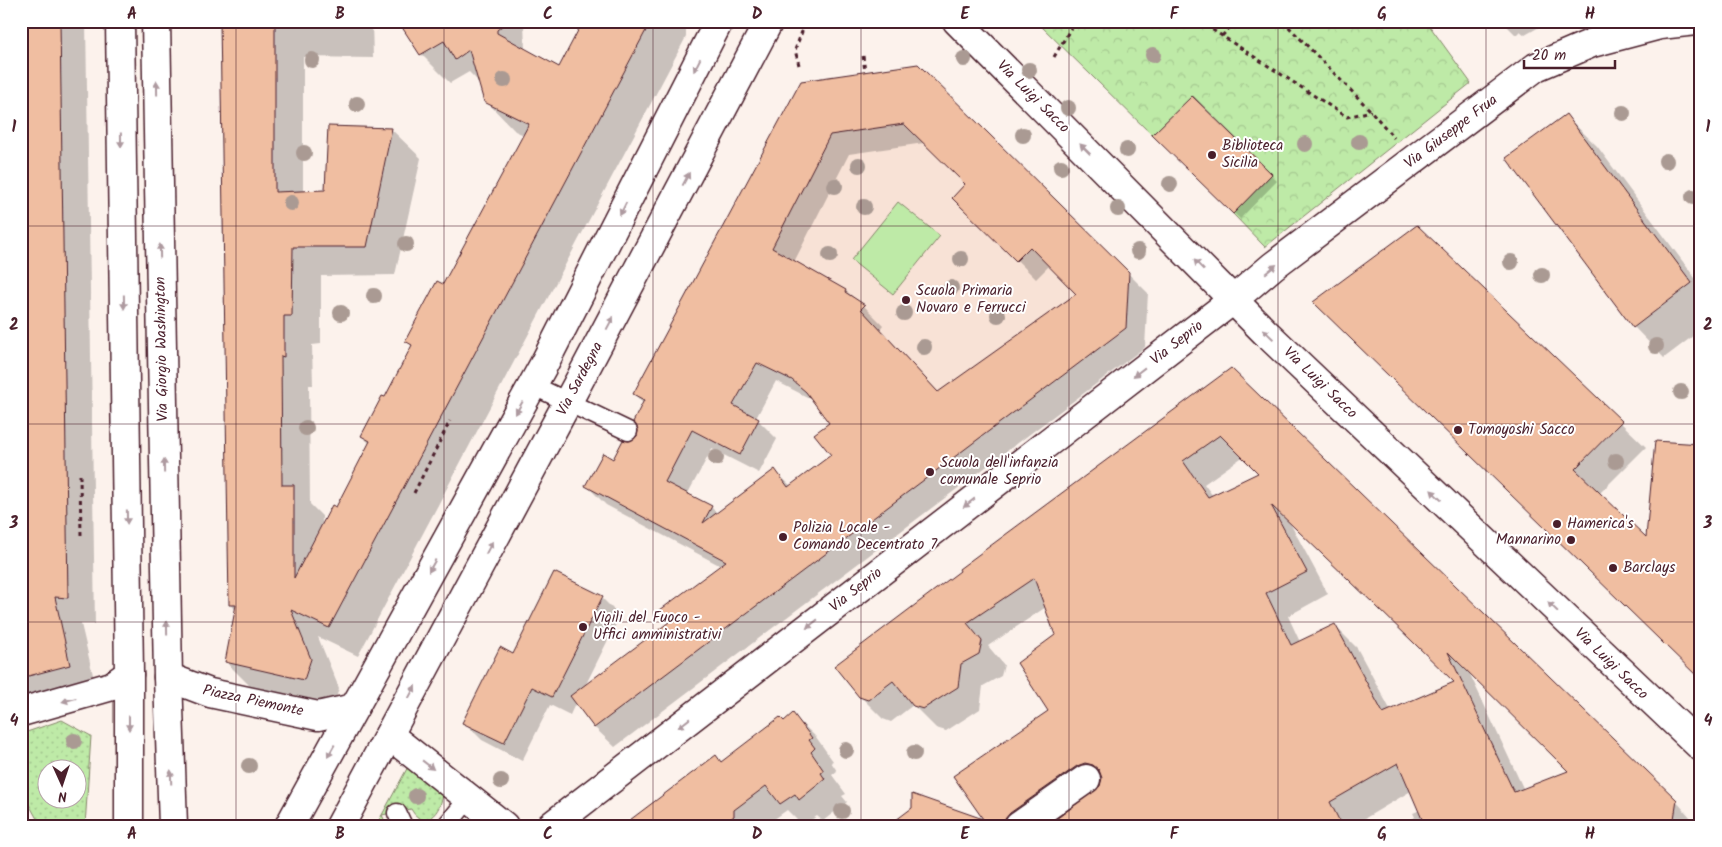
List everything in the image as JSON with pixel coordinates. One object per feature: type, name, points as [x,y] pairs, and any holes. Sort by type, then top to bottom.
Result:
[{"type":"street","points":[[120,21],[129,674],[129,826]]},
{"type":"street","name":"Via Giorgio Washington","points":[[156,21],[168,677]]},
{"type":"street","points":[[289,826],[532,385],[719,21]]},
{"type":"street","name":"Via Sardegna","points":[[389,734],[568,402],[768,21]]},
{"type":"street","name":"Via Luigi Sacco","points":[[956,21],[1233,300],[1698,743]]},
{"type":"street","name":"Via Giuseppe Frua","points":[[1233,300],[1273,266],[1536,67],[1592,43],[1660,25],[1696,21]]},
{"type":"street","name":"Via Seprio","points":[[551,826],[1233,300]]},
{"type":"street","points":[[21,712],[102,690],[112,686],[129,674]]},
{"type":"street","points":[[168,677],[173,826]]},
{"type":"street","name":"Piazza Piemonte","points":[[168,677],[210,694],[318,716],[354,708]]},
{"type":"street","points":[[340,826],[389,734],[504,826]]},
{"type":"street","points":[[1019,826],[1086,779]]},
{"type":"lane","points":[[532,385],[628,431]]},
{"type":"lane","points":[[446,826],[470,798]]},
{"type":"path","points":[[799,65],[795,50],[806,21]]},
{"type":"path","points":[[1054,57],[1075,21]]},
{"type":"path","points":[[1199,21],[1347,117],[1370,111]]},
{"type":"path","points":[[1222,36],[1236,21]]},
{"type":"path","points":[[1285,22],[1397,141]]},
{"type":"path","points":[[863,56],[865,72]]},
{"type":"path","points":[[414,493],[450,421]]},
{"type":"path","points":[[80,475],[81,537]]},
{"type":"shaded area","name":"Scuola Primaria Novaro e Ferrucci","points":[[918,64],[1129,272],[1126,328],[879,514],[814,434],[828,423],[806,392],[792,380],[757,363],[748,378],[801,81]]},
{"type":"green space","points":[[1036,21],[1426,21],[1471,83],[1265,247],[1233,214],[1272,174],[1193,96],[1152,135]]},
{"type":"green space","points":[[898,202],[940,236],[893,294],[851,260]]},
{"type":"green space","points":[[62,720],[91,736],[88,781],[88,760],[38,760],[38,810],[86,810],[85,826],[41,826],[21,790],[21,734]]},
{"type":"green space","points":[[410,763],[443,789],[437,811],[428,819],[416,816],[411,809],[382,815],[387,826],[376,826]]},
{"type":"building","points":[[21,21],[60,21],[68,598],[55,597],[70,665],[21,678]]},
{"type":"building","points":[[220,21],[275,21],[275,192],[325,190],[328,126],[392,128],[367,247],[293,247],[292,316],[284,316],[284,357],[281,356],[282,485],[294,485],[294,578],[332,505],[336,507],[370,441],[361,436],[382,396],[385,397],[412,345],[405,341],[437,281],[443,284],[529,124],[484,102],[469,50],[455,60],[444,41],[420,55],[398,21],[508,21],[497,30],[497,33],[559,67],[583,21],[651,21],[329,628],[291,610],[311,659],[304,680],[225,662],[236,605],[229,605]]},
{"type":"building","name":"Scuola Primaria Novaro e Ferrucci","points":[[918,64],[1129,272],[1126,328],[594,728],[570,696],[669,622],[660,610],[726,561],[585,486],[603,453],[613,459],[623,440],[629,441],[637,436],[638,430],[633,422],[644,400],[633,394],[801,81]],"holes":[[[904,124],[965,184],[952,198],[1016,261],[1030,247],[1076,294],[938,392],[861,309],[865,305],[845,292],[846,290],[772,248],[830,135]],[[757,363],[792,380],[806,392],[829,423],[814,434],[831,455],[788,487],[775,469],[703,523],[712,506],[665,482],[692,430],[740,455],[759,419],[733,405]]]},
{"type":"building","name":"Biblioteca Sicilia","points":[[1192,96],[1272,174],[1233,214],[1152,135]]},
{"type":"building","points":[[1566,114],[1692,283],[1633,328],[1506,158]]},
{"type":"building","points":[[1417,225],[1622,421],[1575,469],[1646,537],[1655,441],[1701,444],[1701,680],[1313,302]]},
{"type":"building","points":[[1231,368],[1677,800],[1674,819],[1661,826],[1425,826],[1398,763],[1330,802],[1342,826],[1047,826],[1100,786],[1102,778],[1099,770],[1093,765],[1085,763],[1077,766],[1010,813],[1005,819],[1004,826],[888,826],[912,808],[912,794],[983,819],[953,776],[1048,711],[1017,663],[1055,635],[1034,578],[967,623],[982,641],[979,654],[961,664],[958,687],[923,709],[913,706],[893,681],[868,700],[859,697],[834,666],[960,571],[959,569]],"holes":[[[1220,435],[1258,473],[1208,497],[1183,461]],[[1271,505],[1454,682],[1383,713],[1335,624],[1291,645],[1266,593],[1307,572]],[[1448,652],[1568,771],[1514,792]]]},
{"type":"building","points":[[554,572],[603,596],[552,697],[532,687],[504,743],[462,723],[500,647],[513,654]]},
{"type":"building","points":[[793,713],[812,738],[809,740],[815,748],[811,752],[824,771],[821,773],[825,779],[799,800],[795,794],[780,804],[766,786],[734,810],[734,816],[721,826],[622,826],[716,755],[721,762],[780,717],[784,721]]},
{"type":"place","name":"Biblioteca Sicilia","points":[[1212,155]]},
{"type":"place","name":"Scuola Primaria Novaro e Ferrucci","points":[[906,300]]},
{"type":"place","name":"Tomoyoshi Sacco","points":[[1458,430]]},
{"type":"place","name":"Scuola dell'infanzia comunale Seprio","points":[[930,472]]},
{"type":"place","name":"Hamerica's","points":[[1557,524]]},
{"type":"place","name":"Polizia Locale - Comando Decentrato 7","points":[[783,537]]},
{"type":"place","name":"Mannarino","points":[[1571,540]]},
{"type":"place","name":"Barclays","points":[[1613,568]]},
{"type":"place","name":"Vigili del Fuoco - Uffici amministrativi","points":[[583,627]]}]
